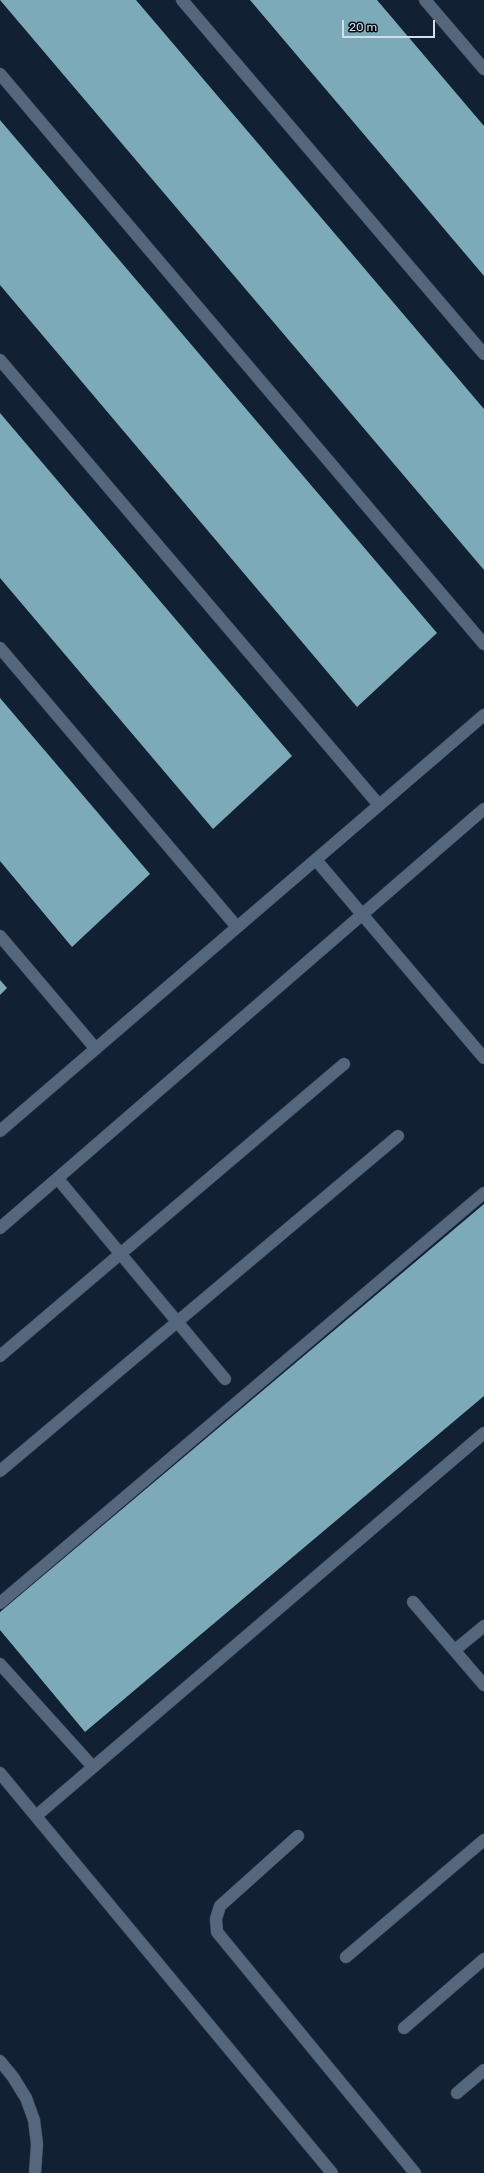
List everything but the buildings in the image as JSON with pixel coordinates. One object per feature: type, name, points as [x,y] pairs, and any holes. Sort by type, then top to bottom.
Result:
[{"type":"lane","points":[[182,0],[484,354]]},
{"type":"lane","points":[[425,0],[484,69]]},
{"type":"lane","points":[[0,74],[484,644]]},
{"type":"lane","points":[[0,360],[379,805]]},
{"type":"lane","points":[[0,648],[237,927]]},
{"type":"lane","points":[[0,1131],[484,715]]},
{"type":"lane","points":[[0,1228],[484,809]]},
{"type":"lane","points":[[316,860],[484,1058]]},
{"type":"lane","points":[[0,936],[96,1048]]},
{"type":"lane","points":[[0,1356],[344,1064]]},
{"type":"lane","points":[[0,1471],[398,1136]]},
{"type":"lane","points":[[58,1179],[225,1379]]},
{"type":"lane","points":[[0,1603],[484,1193]]},
{"type":"lane","points":[[36,1816],[484,1434]]},
{"type":"lane","points":[[413,1602],[484,1684]]},
{"type":"lane","points":[[454,1650],[484,1626]]},
{"type":"lane","points":[[0,1664],[93,1767]]},
{"type":"lane","points":[[0,1773],[332,2173]]},
{"type":"lane","points":[[298,1836],[220,1906],[216,1919],[217,1932],[415,2173]]},
{"type":"lane","points":[[346,1957],[484,1840]]},
{"type":"lane","points":[[404,2028],[484,1959]]},
{"type":"lane","points":[[0,2061],[14,2077],[26,2098],[34,2120],[37,2144],[35,2173]]},
{"type":"lane","points":[[457,2093],[484,2070]]}]
